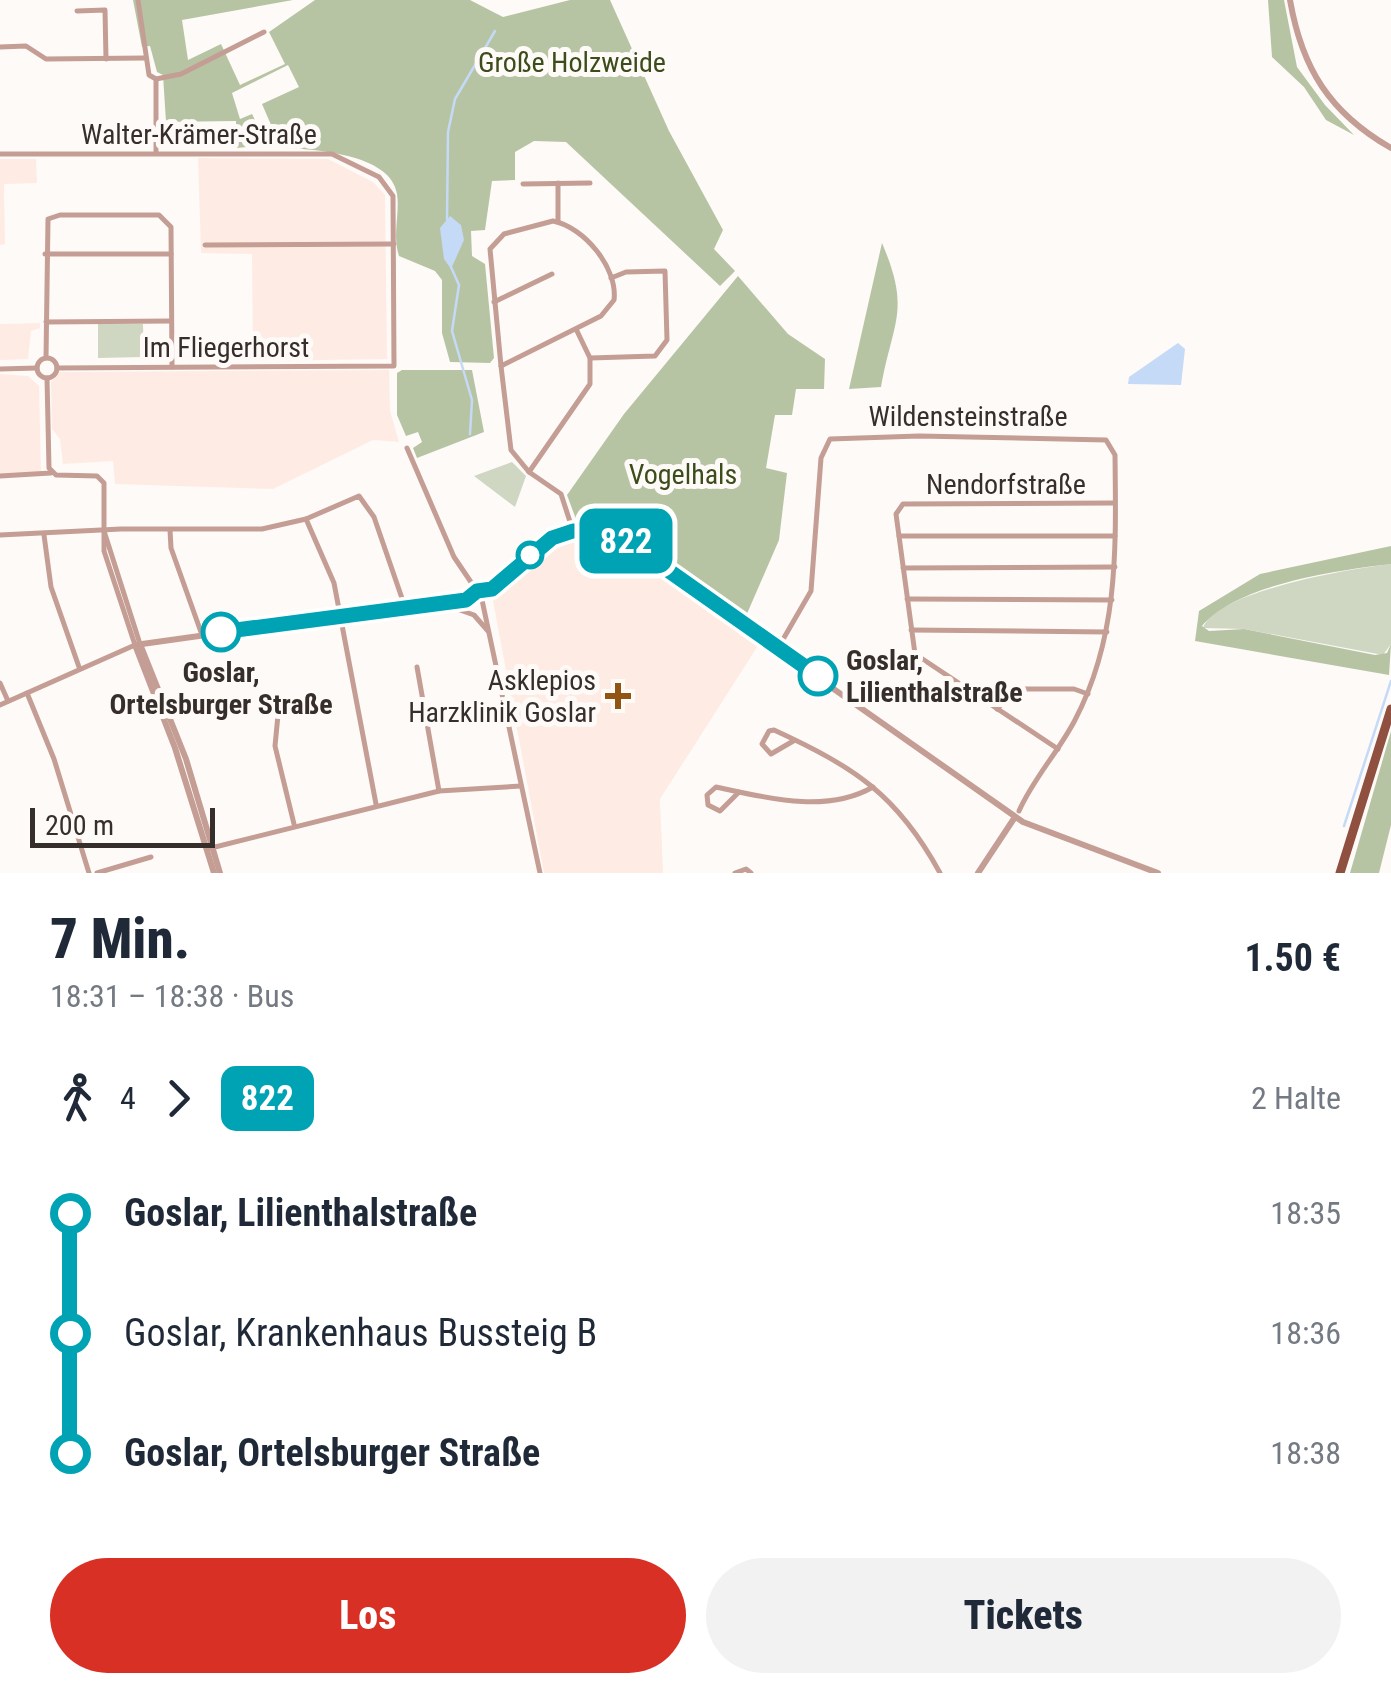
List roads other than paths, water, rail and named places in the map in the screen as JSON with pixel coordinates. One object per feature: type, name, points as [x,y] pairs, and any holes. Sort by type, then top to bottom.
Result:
[{"type":"main road","points":[[1340,873],[1391,709]]},
{"type":"street","points":[[138,0],[146,58],[150,75],[156,80]]},
{"type":"street","points":[[1290,0],[1304,58],[1323,93],[1351,122],[1391,148]]},
{"type":"street","points":[[76,11],[105,10],[106,59]]},
{"type":"street","points":[[156,80],[181,74],[264,32]]},
{"type":"street","points":[[0,47],[26,46],[46,59],[146,58]]},
{"type":"street","points":[[156,80],[156,153]]},
{"type":"street","name":"Walter-Krämer-Straße","points":[[0,154],[332,154],[370,171],[388,186],[394,244],[394,366]]},
{"type":"street","points":[[558,183],[558,222]]},
{"type":"street","points":[[522,184],[590,183]]},
{"type":"street","points":[[36,368],[46,358],[46,222],[60,215],[159,215],[170,223],[172,368]]},
{"type":"street","points":[[500,366],[576,329],[612,305],[612,278],[592,246],[571,226],[539,222],[495,241],[490,252],[500,366],[509,443],[529,472],[563,498],[573,531]]},
{"type":"street","points":[[205,245],[394,244]]},
{"type":"street","points":[[44,254],[171,254]]},
{"type":"street","points":[[590,358],[655,356],[667,340],[665,271],[626,272],[612,278]]},
{"type":"street","points":[[494,302],[552,274]]},
{"type":"street","points":[[46,322],[172,321]]},
{"type":"street","points":[[529,472],[590,384],[590,358],[576,329]]},
{"type":"street","points":[[46,358],[58,368],[47,378],[46,454],[52,472]]},
{"type":"street","name":"Im Fliegerhorst","points":[[58,368],[394,366]]},
{"type":"street","points":[[0,368],[36,368],[47,378]]},
{"type":"street","name":"Wildensteinstraße","points":[[778,648],[811,591],[826,442],[844,436],[1095,436],[1110,443],[1116,504]]},
{"type":"street","points":[[407,448],[454,557],[479,595],[540,873]]},
{"type":"street","points":[[0,476],[52,472],[102,479],[104,531],[138,644],[217,873]]},
{"type":"street","points":[[0,535],[246,530],[306,519],[360,496],[374,518],[404,607]]},
{"type":"street","name":"Nendorfstraße","points":[[899,536],[898,508],[903,504],[1116,504]]},
{"type":"street","points":[[978,873],[1058,749],[1088,694],[1107,632],[1112,600],[1116,504]]},
{"type":"street","points":[[306,519],[327,560],[376,804]]},
{"type":"street","points":[[170,530],[172,548],[202,634]]},
{"type":"street","points":[[0,705],[138,644],[479,595],[545,542],[573,531],[602,531],[628,542],[1015,816],[1158,873]]},
{"type":"street","points":[[44,535],[51,588],[79,668]]},
{"type":"street","points":[[1058,749],[915,654],[899,536],[1116,536]]},
{"type":"street","points":[[903,568],[1115,568]]},
{"type":"street","points":[[907,599],[1112,600]]},
{"type":"street","points":[[440,603],[474,615],[490,634]]},
{"type":"street","points":[[911,630],[1107,632]]},
{"type":"street","points":[[417,667],[439,792]]},
{"type":"street","points":[[0,683],[8,701]]},
{"type":"street","points":[[998,709],[1016,689],[1074,689],[1088,694]]},
{"type":"street","points":[[27,693],[54,759],[88,873]]},
{"type":"street","points":[[280,694],[276,746],[294,824]]},
{"type":"street","points":[[795,740],[771,754],[762,744],[769,731],[774,730],[840,761],[905,816],[940,873]]},
{"type":"street","points":[[210,848],[376,804],[439,792],[521,786]]},
{"type":"street","points":[[739,792],[720,811],[708,806],[706,796],[716,787],[819,803],[856,797],[874,786]]},
{"type":"street","points":[[98,873],[151,857]]},
{"type":"street","points":[[735,873],[746,869],[752,873]]},
{"type":"water","points":[[450,216],[461,225],[464,240],[451,269],[444,259],[440,228]]},
{"type":"water","points":[[1178,343],[1185,349],[1181,385],[1128,384],[1129,377]]},
{"type":"waterway","points":[[447,220],[448,132],[455,99],[495,31]]},
{"type":"waterway","points":[[451,267],[459,285],[452,331],[472,400],[470,434]]},
{"type":"waterway","points":[[1344,826],[1391,681]]},
{"type":"place","name":"Goslar, Ortelsburger Straße","points":[[221,632]]},
{"type":"place","name":"Goslar, Lilienthalstraße","points":[[818,676]]},
{"type":"place","name":"Asklepios Harzklinik Goslar","points":[[618,696]]},
{"type":"park label","name":"Große Holzweide","points":[[572,62]]},
{"type":"park label","name":"Vogelhals","points":[[683,474]]}]
